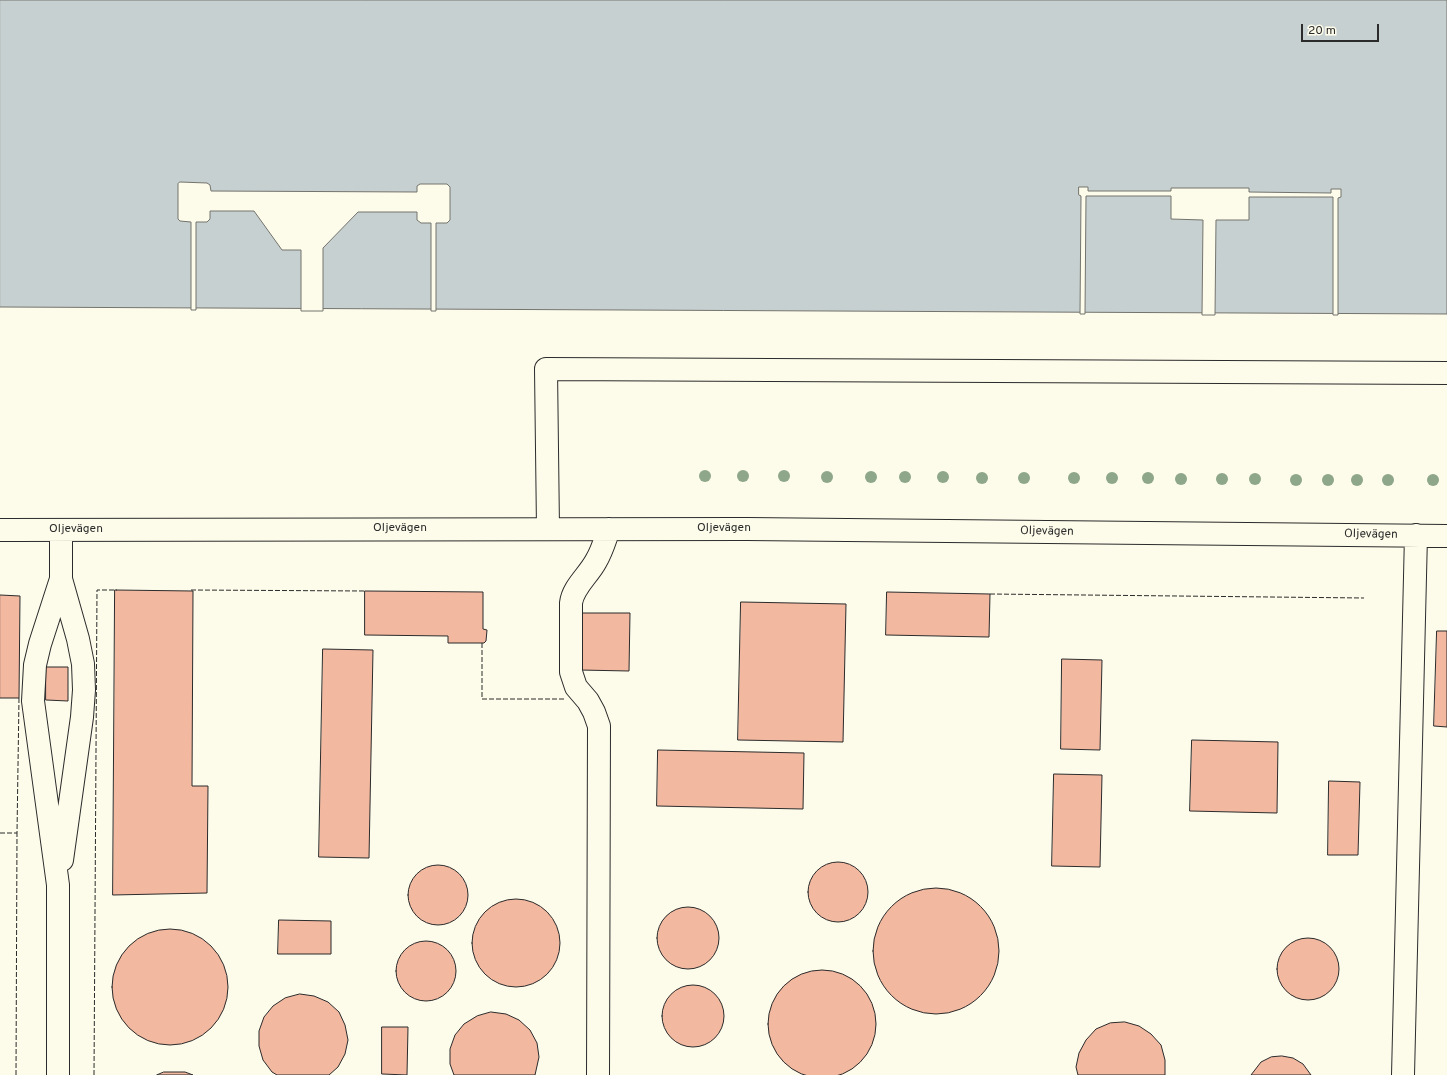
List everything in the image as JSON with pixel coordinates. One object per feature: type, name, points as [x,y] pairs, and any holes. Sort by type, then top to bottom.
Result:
[{"type":"street","points":[[548,529],[546,369],[1447,373]]},
{"type":"street","points":[[598,1075],[599,726],[588,701],[576,687],[571,672],[571,603],[572,594],[588,575],[598,559],[609,529]]},
{"type":"street","name":"Oljevägen","points":[[0,530],[609,529],[1447,536]]},
{"type":"street","points":[[58,885],[82,718],[84,690],[78,639],[61,579],[61,530]]},
{"type":"street","points":[[1403,1075],[1416,535]]},
{"type":"street","points":[[58,1075],[58,885],[33,701],[35,665],[38,651],[61,579]]},
{"type":"shaded area","points":[[0,0],[1447,0],[1447,314],[0,307]]},
{"type":"pier","points":[[180,182],[207,183],[210,185],[211,191],[417,192],[417,186],[420,184],[447,184],[450,187],[450,220],[447,223],[436,223],[436,311],[431,311],[431,223],[421,223],[417,220],[417,212],[358,212],[323,248],[323,311],[301,311],[301,250],[282,250],[254,211],[210,211],[210,219],[207,222],[196,222],[196,310],[191,310],[191,222],[180,221],[178,219],[178,184]]},
{"type":"pier","points":[[1079,187],[1088,187],[1088,191],[1171,191],[1171,188],[1249,188],[1249,192],[1331,193],[1331,189],[1341,189],[1341,197],[1338,198],[1338,315],[1333,315],[1333,197],[1249,197],[1249,220],[1216,220],[1215,315],[1202,315],[1203,220],[1171,219],[1171,196],[1086,196],[1085,314],[1080,314],[1081,196],[1079,195]]},
{"type":"building","points":[[115,590],[193,591],[192,786],[208,786],[207,893],[113,895]]},
{"type":"building","points":[[365,591],[483,592],[483,629],[487,630],[486,641],[484,643],[448,643],[448,636],[365,635]]},
{"type":"building","points":[[887,592],[990,594],[989,637],[886,635]]},
{"type":"building","points":[[0,595],[20,596],[19,698],[0,698]]},
{"type":"building","points":[[741,602],[846,604],[843,742],[738,740]]},
{"type":"building","points":[[580,613],[630,613],[629,671],[579,670]]},
{"type":"building","points":[[1437,631],[1447,631],[1447,727],[1434,726]]},
{"type":"building","points":[[323,649],[373,650],[369,858],[319,857]]},
{"type":"building","points":[[1062,659],[1102,660],[1100,750],[1061,749]]},
{"type":"building","points":[[46,667],[68,667],[68,701],[46,700]]},
{"type":"building","points":[[1192,740],[1278,742],[1277,813],[1190,811]]},
{"type":"building","points":[[658,750],[804,753],[803,809],[657,806]]},
{"type":"building","points":[[1054,774],[1102,775],[1100,867],[1052,866]]},
{"type":"building","points":[[1329,781],[1360,782],[1358,855],[1328,855]]},
{"type":"building","points":[[832,862],[844,862],[860,870],[866,880],[868,892],[866,904],[860,914],[844,922],[832,922],[816,914],[808,898],[808,886],[816,870]]},
{"type":"building","points":[[432,865],[444,865],[460,873],[466,883],[468,895],[466,907],[460,917],[444,925],[432,925],[416,917],[408,901],[408,889],[416,873]]},
{"type":"building","points":[[936,888],[960,893],[971,899],[984,911],[994,927],[999,951],[994,975],[988,986],[976,999],[960,1009],[936,1014],[912,1009],[901,1003],[888,991],[878,975],[873,951],[878,927],[884,916],[896,903],[912,893]]},
{"type":"building","points":[[507,899],[525,899],[541,906],[553,918],[560,934],[560,952],[553,968],[541,980],[525,987],[507,987],[491,980],[479,968],[472,952],[472,934],[479,918],[491,906]]},
{"type":"building","points":[[688,907],[700,910],[710,916],[716,926],[719,938],[716,950],[710,960],[700,966],[688,969],[676,966],[666,960],[660,950],[657,938],[660,926],[666,916],[676,910]]},
{"type":"building","points":[[279,920],[331,921],[331,954],[278,954]]},
{"type":"building","points":[[170,929],[192,933],[211,946],[224,965],[228,987],[224,1009],[211,1028],[192,1041],[170,1045],[148,1041],[129,1028],[116,1009],[112,987],[116,965],[129,946],[148,933]]},
{"type":"building","points":[[1308,938],[1320,941],[1330,947],[1336,957],[1339,969],[1336,981],[1330,991],[1320,997],[1308,1000],[1296,997],[1286,991],[1280,981],[1277,969],[1280,957],[1286,947],[1296,941]]},
{"type":"building","points":[[420,941],[432,941],[448,949],[454,959],[456,971],[454,983],[448,993],[432,1001],[420,1001],[404,993],[396,977],[396,965],[404,949]]},
{"type":"building","points":[[822,970],[843,974],[860,986],[872,1003],[876,1024],[872,1045],[860,1062],[843,1074],[822,1078],[801,1074],[784,1062],[772,1045],[768,1024],[772,1003],[784,986],[801,974]]},
{"type":"building","points":[[693,985],[705,988],[715,994],[721,1004],[724,1016],[721,1028],[715,1038],[705,1044],[693,1047],[681,1044],[671,1038],[665,1028],[662,1016],[665,1004],[671,994],[681,988]]},
{"type":"building","points":[[300,994],[314,996],[328,1002],[339,1012],[345,1025],[348,1040],[345,1054],[338,1067],[329,1075],[277,1075],[272,1072],[263,1060],[259,1046],[259,1031],[264,1017],[273,1006],[285,998]]},
{"type":"building","points":[[491,1012],[506,1014],[519,1020],[530,1030],[537,1043],[539,1057],[535,1075],[454,1075],[450,1064],[450,1049],[455,1035],[464,1024],[477,1016]]},
{"type":"building","points":[[1125,1022],[1139,1026],[1151,1034],[1161,1045],[1165,1060],[1165,1075],[1078,1075],[1076,1067],[1079,1053],[1086,1040],[1096,1029],[1110,1023]]},
{"type":"building","points":[[382,1027],[408,1027],[407,1075],[382,1074]]},
{"type":"building","points":[[1282,1056],[1293,1058],[1303,1064],[1311,1075],[1251,1075],[1261,1062],[1271,1057]]},
{"type":"building","points":[[164,1072],[185,1072],[193,1075],[157,1075]]},
{"type":"fence","points":[[94,1075],[97,590],[117,590]]},
{"type":"fence","points":[[191,590],[365,591]]},
{"type":"fence","points":[[990,594],[1364,598]]},
{"type":"fence","points":[[482,643],[482,699],[564,699]]},
{"type":"fence","points":[[0,833],[17,833],[19,698]]},
{"type":"fence","points":[[16,1075],[17,833]]}]
